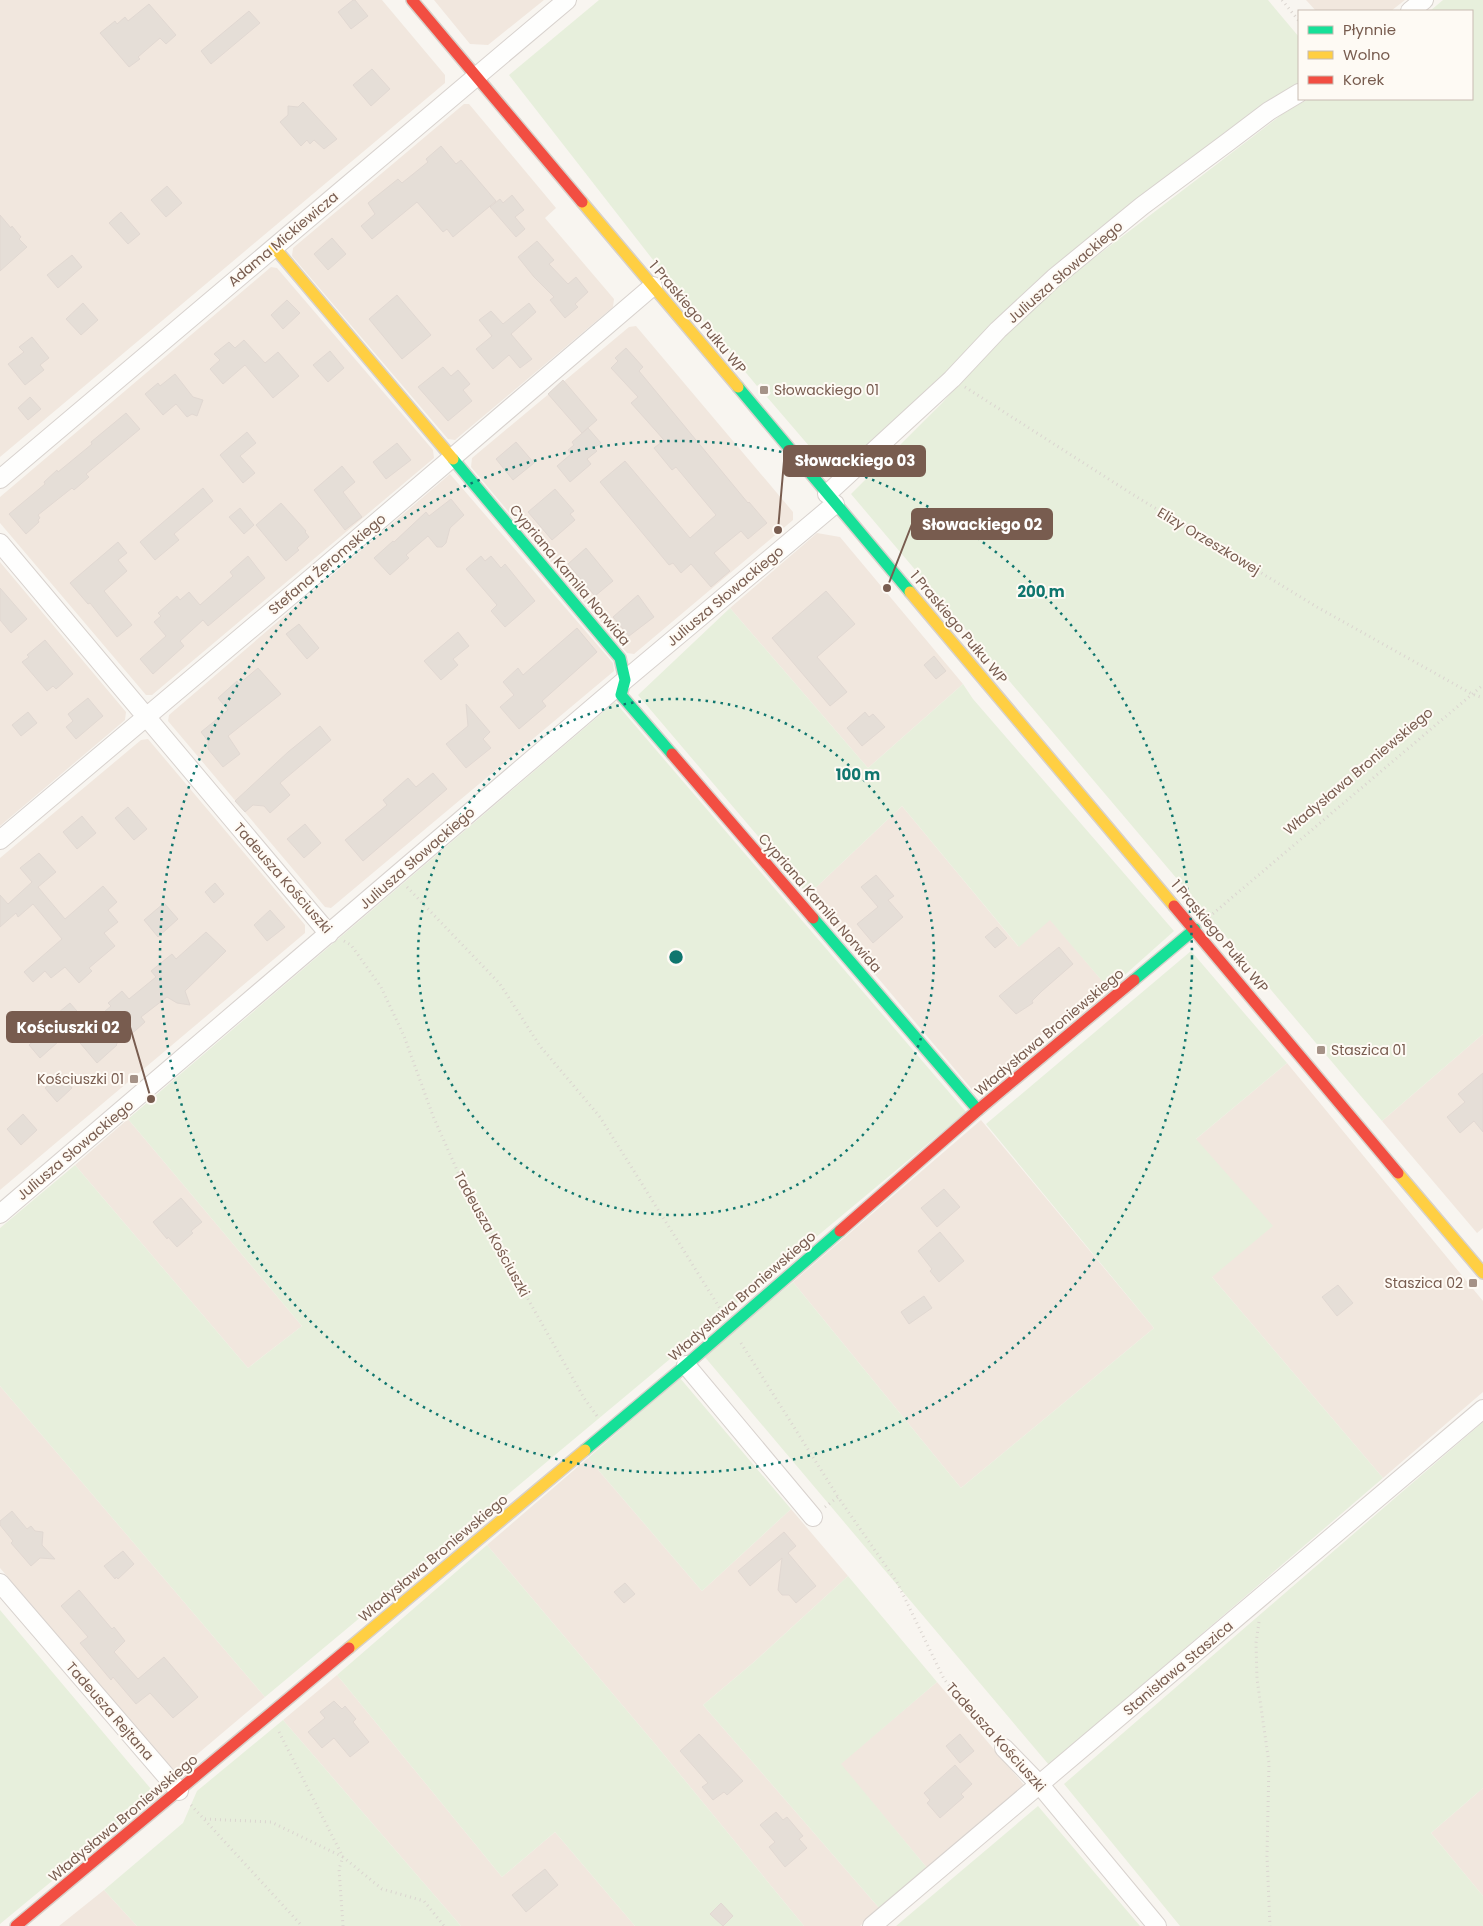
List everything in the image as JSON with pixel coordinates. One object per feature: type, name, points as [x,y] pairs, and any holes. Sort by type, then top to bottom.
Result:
[{"type":"street","name":"1 Praskiego Pułku WP","points":[[412,0],[1483,1272]]},
{"type":"street","name":"Adama Mickiewicza","points":[[0,479],[567,0]]},
{"type":"street","points":[[1411,10],[1424,0]]},
{"type":"street","name":"Juliusza Słowackiego","points":[[0,1214],[625,680],[831,499],[952,379],[998,330],[1054,278],[1142,206],[1269,111],[1298,94]]},
{"type":"street","name":"Cypriana Kamila Norwida","points":[[274,247],[620,658],[625,680],[622,695],[978,1110]]},
{"type":"street","name":"Stefana Żeromskiego","points":[[0,840],[653,286]]},
{"type":"street","name":"Tadeusza Kościuszki","points":[[0,543],[328,934]]},
{"type":"street","name":"Władysława Broniewskiego","points":[[16,1926],[608,1431],[978,1110],[1195,929]]},
{"type":"street","points":[[686,1365],[813,1516]]},
{"type":"street","name":"Stanisława Staszica","points":[[872,1926],[1483,1409]]},
{"type":"street","name":"Tadeusza Rejtana","points":[[0,1583],[179,1791]]},
{"type":"street","name":"Tadeusza Kościuszki","points":[[1004,1748],[1040,1785],[1157,1926]]},
{"type":"path","points":[[1282,0],[1298,20]]},
{"type":"path","name":"Elizy Orzeszkowej","points":[[952,379],[1132,494],[1317,607],[1472,694],[1483,698]]},
{"type":"path","name":"Władysława Broniewskiego","points":[[1195,929],[1483,685]]},
{"type":"path","name":"Tadeusza Kościuszki","points":[[396,876],[500,984],[540,1046],[600,1117],[838,1497],[897,1582],[944,1679],[975,1718],[1004,1748]]},
{"type":"path","name":"Tadeusza Kościuszki","points":[[328,934],[351,945],[380,987],[404,1036],[433,1116],[465,1188],[584,1398],[608,1431]]},
{"type":"path","points":[[813,1516],[838,1497]]},
{"type":"path","points":[[1262,1596],[1256,1643],[1257,1680],[1269,1763],[1267,1856],[1270,1926]]},
{"type":"path","points":[[270,1714],[343,1858],[339,1868],[343,1926]]},
{"type":"path","points":[[179,1791],[302,1926]]},
{"type":"path","points":[[204,1819],[271,1822],[343,1858],[382,1889],[424,1901],[444,1926]]},
{"type":"shaded area","points":[[0,0],[382,0],[445,75],[445,83],[0,457]]},
{"type":"shaded area","points":[[434,0],[544,0],[488,45],[470,44]]},
{"type":"shaded area","points":[[1306,0],[1405,0],[1392,10],[1315,10]]},
{"type":"shaded area","points":[[464,104],[469,104],[556,208],[545,218],[614,299],[613,307],[455,440],[448,439],[292,256],[293,248]]},
{"type":"shaded area","points":[[271,267],[277,268],[433,450],[434,458],[152,695],[146,695],[0,523],[0,497]]},
{"type":"shaded area","points":[[636,326],[793,512],[793,520],[634,654],[627,653],[471,467],[472,458],[629,327]]},
{"type":"shaded area","points":[[450,474],[613,663],[614,671],[331,908],[325,907],[168,721],[169,715]]},
{"type":"shaded area","points":[[817,533],[840,537],[963,684],[868,768],[730,608]]},
{"type":"shaded area","points":[[0,562],[126,712],[125,720],[0,826]]},
{"type":"shaded area","points":[[148,739],[305,925],[305,933],[0,1190],[0,858],[141,740]]},
{"type":"shaded area","points":[[902,806],[1018,946],[1050,919],[1109,989],[1078,1016],[1071,1008],[975,1093],[808,895]]},
{"type":"shaded area","points":[[1483,1034],[1483,1228],[1477,1233],[1382,1121]]},
{"type":"shaded area","points":[[1287,1063],[1483,1301],[1483,1392],[1383,1478],[1212,1277],[1196,1139]]},
{"type":"shaded area","points":[[128,1119],[302,1326],[248,1368],[75,1165]]},
{"type":"shaded area","points":[[981,1120],[1154,1328],[961,1488],[793,1282]]},
{"type":"shaded area","points":[[0,1386],[265,1697],[175,1773],[0,1568]]},
{"type":"shaded area","points":[[588,1458],[702,1591],[791,1509],[848,1576],[754,1662],[703,1705],[880,1909],[860,1926],[804,1926],[656,1745],[487,1545]]},
{"type":"shaded area","points":[[337,1675],[502,1877],[555,1832],[635,1926],[461,1926],[283,1720]]},
{"type":"shaded area","points":[[937,1682],[1025,1786],[928,1869],[840,1764]]},
{"type":"shaded area","points":[[1483,1788],[1483,1896],[1431,1833]]},
{"type":"shaded area","points":[[104,1890],[137,1926],[59,1926]]},
{"type":"green space","points":[[599,0],[1268,0],[1298,36],[1298,85],[1268,104],[834,475],[767,397],[771,393],[761,383],[757,386],[664,274],[509,75]]},
{"type":"green space","points":[[1443,0],[1483,0],[1483,1034],[1382,1121],[851,494],[942,403],[999,340],[1068,278],[1289,109],[1307,100],[1473,100],[1473,10],[1431,10]]},
{"type":"green space","points":[[730,608],[868,768],[963,684],[973,699],[1174,931],[1109,989],[1050,920],[1019,947],[902,806],[808,895],[638,695]]},
{"type":"green space","points":[[615,702],[966,1112],[265,1697],[0,1386],[0,1228],[75,1165],[248,1368],[302,1326],[128,1119]]},
{"type":"green space","points":[[1191,951],[1287,1063],[1196,1139],[1273,1226],[1212,1277],[1383,1478],[1049,1765],[704,1356],[793,1282],[961,1488],[1154,1328],[986,1124]]},
{"type":"green space","points":[[680,1378],[791,1509],[702,1591],[588,1458]]},
{"type":"green space","points":[[1483,1422],[1483,1788],[1431,1833],[1483,1896],[1483,1926],[1180,1926],[1064,1784]]},
{"type":"green space","points":[[487,1545],[656,1745],[804,1926],[635,1926],[555,1832],[502,1877],[337,1675]]},
{"type":"green space","points":[[848,1576],[937,1682],[841,1764],[928,1869],[880,1909],[703,1705],[754,1662]]},
{"type":"green space","points":[[0,1610],[156,1795],[0,1924]]},
{"type":"green space","points":[[283,1720],[461,1926],[137,1926],[104,1890],[183,1823],[197,1791]]},
{"type":"green space","points":[[1038,1806],[1140,1926],[896,1926]]},
{"type":"building","points":[[353,0],[368,16],[351,29],[338,12]]},
{"type":"building","points":[[149,4],[176,35],[166,44],[160,38],[138,57],[140,59],[129,67],[100,33],[115,21],[117,24],[125,17],[128,21]]},
{"type":"building","points":[[249,11],[260,23],[211,64],[201,51]]},
{"type":"building","points":[[372,69],[390,89],[371,106],[353,85]]},
{"type":"building","points":[[303,102],[337,139],[324,149],[314,140],[310,144],[307,140],[301,146],[280,122],[288,115],[288,106],[298,107]]},
{"type":"building","points":[[441,146],[456,164],[461,160],[496,201],[453,237],[447,229],[443,232],[417,202],[372,239],[361,226],[375,214],[368,203],[398,179],[402,183],[428,162],[426,159]]},
{"type":"building","points":[[167,186],[182,203],[166,217],[151,200]]},
{"type":"building","points":[[512,195],[524,210],[515,217],[525,229],[516,237],[490,207],[500,199],[503,203]]},
{"type":"building","points":[[121,212],[140,234],[128,244],[109,223]]},
{"type":"building","points":[[0,215],[11,228],[12,226],[21,237],[19,239],[27,247],[0,271]]},
{"type":"building","points":[[332,238],[346,254],[328,270],[314,254]]},
{"type":"building","points":[[537,241],[554,260],[549,264],[568,284],[576,277],[588,292],[575,304],[578,307],[565,318],[550,300],[554,297],[518,257]]},
{"type":"building","points":[[72,255],[82,267],[58,288],[47,275]]},
{"type":"building","points":[[397,295],[431,335],[402,359],[369,319]]},
{"type":"building","points":[[287,300],[300,313],[283,329],[271,315]]},
{"type":"building","points":[[83,303],[98,320],[81,335],[66,319]]},
{"type":"building","points":[[529,303],[536,312],[511,334],[532,359],[520,368],[509,355],[493,369],[476,349],[492,336],[479,320],[491,311],[503,324]]},
{"type":"building","points":[[32,337],[49,358],[40,365],[44,370],[25,385],[8,364],[24,352],[19,347]]},
{"type":"building","points":[[244,340],[265,363],[278,352],[299,376],[273,398],[245,365],[223,384],[210,369],[220,360],[214,354],[229,342],[235,348]]},
{"type":"building","points":[[626,348],[643,367],[639,371],[748,503],[767,523],[748,539],[741,531],[714,553],[730,571],[711,587],[691,564],[681,573],[673,563],[669,565],[600,482],[625,461],[690,538],[716,515],[676,467],[672,470],[654,448],[664,440],[631,403],[638,397],[611,368],[618,361],[615,358]]},
{"type":"building","points":[[330,351],[344,368],[328,382],[313,365]]},
{"type":"building","points":[[443,367],[451,376],[458,370],[470,384],[463,390],[472,401],[448,421],[418,387]]},
{"type":"building","points":[[175,374],[193,397],[203,400],[197,416],[192,414],[187,417],[176,404],[163,415],[145,394],[158,383],[160,386]]},
{"type":"building","points":[[563,380],[597,420],[582,433],[548,394]]},
{"type":"building","points":[[30,397],[41,409],[28,420],[18,408]]},
{"type":"building","points":[[126,413],[140,429],[86,474],[89,477],[74,490],[72,488],[38,515],[40,518],[39,522],[26,534],[9,514],[45,484],[44,482],[57,470],[58,472],[92,444],[91,442]]},
{"type":"building","points":[[588,428],[601,443],[594,448],[597,451],[587,459],[591,464],[570,482],[557,466],[571,454],[568,450],[574,445],[572,442]]},
{"type":"building","points":[[247,432],[256,443],[240,456],[255,473],[243,483],[220,455]]},
{"type":"building","points":[[516,442],[534,463],[513,480],[496,459]]},
{"type":"building","points":[[397,443],[411,460],[386,479],[373,462]]},
{"type":"building","points":[[342,466],[355,482],[343,492],[362,517],[345,530],[314,490]]},
{"type":"building","points":[[203,488],[213,501],[174,534],[179,540],[155,560],[140,542]]},
{"type":"building","points":[[555,489],[574,511],[570,514],[575,520],[552,540],[528,512]]},
{"type":"building","points":[[451,499],[464,515],[450,528],[446,543],[442,547],[437,547],[428,536],[406,555],[409,558],[390,575],[374,558],[426,512],[429,516]]},
{"type":"building","points":[[281,503],[309,537],[297,548],[299,550],[286,561],[256,525]]},
{"type":"building","points":[[240,508],[254,525],[244,534],[229,517]]},
{"type":"building","points":[[118,542],[127,553],[118,560],[127,571],[104,591],[132,625],[117,637],[90,603],[88,604],[70,583]]},
{"type":"building","points":[[586,548],[613,581],[595,596],[568,564]]},
{"type":"building","points":[[248,556],[265,578],[208,626],[203,620],[180,641],[184,646],[153,674],[140,659],[166,636],[154,622],[161,616],[158,613],[177,596],[180,600],[189,592],[200,605],[233,576],[230,572]]},
{"type":"building","points":[[481,556],[485,561],[491,556],[501,568],[505,564],[535,601],[505,627],[491,611],[497,605],[466,569]]},
{"type":"building","points":[[0,588],[27,619],[11,633],[0,620]]},
{"type":"building","points":[[826,591],[855,624],[817,657],[847,692],[830,706],[772,638]]},
{"type":"building","points":[[638,595],[654,617],[629,636],[613,617]]},
{"type":"building","points":[[299,624],[319,648],[307,659],[286,634]]},
{"type":"building","points":[[577,628],[597,652],[542,701],[546,706],[519,729],[500,707],[514,695],[503,682],[518,668],[523,675]]},
{"type":"building","points":[[458,632],[469,646],[453,659],[458,665],[441,680],[424,661]]},
{"type":"building","points":[[45,640],[73,674],[56,689],[53,686],[47,691],[22,662],[29,657],[27,655]]},
{"type":"building","points":[[934,656],[946,671],[936,679],[924,665]]},
{"type":"building","points":[[258,668],[281,694],[228,736],[240,754],[223,767],[208,749],[208,741],[201,732],[228,710],[218,698],[237,681],[239,684]]},
{"type":"building","points":[[88,698],[103,716],[76,739],[66,727],[73,721],[68,714]]},
{"type":"building","points":[[466,704],[490,732],[483,739],[491,748],[466,768],[446,744],[468,726]]},
{"type":"building","points":[[28,712],[37,723],[21,736],[12,725]]},
{"type":"building","points":[[865,712],[869,717],[873,714],[885,727],[862,746],[847,728]]},
{"type":"building","points":[[320,726],[331,740],[280,783],[290,795],[270,813],[264,806],[253,805],[245,812],[235,801],[288,752]]},
{"type":"building","points":[[433,773],[447,789],[363,861],[345,840],[387,805],[383,800],[408,778],[416,787]]},
{"type":"building","points":[[128,807],[147,829],[134,840],[115,818]]},
{"type":"building","points":[[82,816],[96,833],[77,849],[63,832]]},
{"type":"building","points":[[305,824],[321,843],[304,858],[287,839]]},
{"type":"building","points":[[39,853],[56,872],[38,887],[65,919],[103,886],[117,902],[108,910],[118,922],[104,933],[115,946],[89,968],[92,971],[79,983],[65,967],[51,978],[45,971],[33,982],[24,972],[62,939],[33,904],[18,917],[16,913],[0,927],[0,895],[8,904],[32,882],[20,868]]},
{"type":"building","points":[[876,875],[894,896],[888,900],[903,917],[873,943],[857,924],[878,907],[861,887]]},
{"type":"building","points":[[215,883],[224,894],[214,903],[205,892]]},
{"type":"building","points":[[164,903],[178,919],[158,937],[144,920]]},
{"type":"building","points":[[270,910],[285,927],[267,941],[254,925]]},
{"type":"building","points":[[997,927],[1007,938],[995,948],[985,937]]},
{"type":"building","points":[[206,932],[226,951],[185,991],[190,1005],[177,1003],[167,997],[141,1017],[145,1022],[116,1044],[97,1063],[75,1037],[72,1039],[67,1034],[40,1058],[29,1045],[56,1021],[53,1017],[70,1003],[89,1025],[111,1006],[108,1003],[122,991],[129,999],[156,977],[151,971],[172,954],[176,959]]},
{"type":"building","points":[[1059,947],[1073,964],[1042,991],[1032,1001],[1033,1003],[1016,1014],[999,996]]},
{"type":"building","points":[[1483,1073],[1483,1132],[1474,1121],[1460,1133],[1447,1117],[1465,1102],[1458,1094]]},
{"type":"building","points":[[61,1074],[72,1088],[57,1102],[45,1088]]},
{"type":"building","points":[[23,1114],[37,1130],[21,1145],[7,1129]]},
{"type":"building","points":[[944,1189],[960,1207],[937,1227],[921,1208]]},
{"type":"building","points":[[181,1198],[202,1222],[177,1247],[168,1237],[167,1239],[153,1222]]},
{"type":"building","points":[[940,1232],[964,1261],[939,1282],[918,1251]]},
{"type":"building","points":[[1338,1285],[1353,1303],[1337,1316],[1322,1297]]},
{"type":"building","points":[[924,1296],[932,1308],[909,1324],[901,1312]]},
{"type":"building","points":[[12,1511],[27,1529],[31,1526],[35,1531],[43,1532],[42,1545],[55,1559],[40,1558],[31,1566],[11,1543],[13,1541],[0,1525],[0,1521]]},
{"type":"building","points":[[784,1532],[796,1546],[788,1553],[816,1586],[796,1603],[789,1595],[782,1595],[778,1590],[782,1558],[750,1586],[738,1571]]},
{"type":"building","points":[[123,1551],[134,1564],[118,1579],[116,1577],[115,1579],[104,1566]]},
{"type":"building","points":[[625,1583],[635,1594],[624,1603],[614,1592]]},
{"type":"building","points":[[79,1590],[112,1629],[114,1627],[125,1641],[114,1652],[138,1679],[164,1657],[198,1697],[173,1718],[150,1693],[136,1704],[113,1677],[111,1680],[80,1643],[88,1637],[61,1606]]},
{"type":"building","points":[[334,1701],[342,1709],[345,1706],[356,1719],[353,1722],[369,1742],[350,1757],[334,1738],[322,1748],[308,1732],[325,1718],[320,1712]]},
{"type":"building","points":[[699,1734],[743,1781],[727,1795],[724,1792],[713,1800],[702,1787],[708,1783],[680,1751]]},
{"type":"building","points":[[960,1734],[974,1751],[960,1763],[946,1746]]},
{"type":"building","points":[[955,1765],[972,1784],[961,1794],[964,1797],[940,1818],[927,1803],[930,1800],[924,1793]]},
{"type":"building","points":[[776,1812],[783,1820],[787,1817],[803,1836],[799,1839],[807,1848],[785,1867],[769,1847],[775,1842],[760,1825]]},
{"type":"building","points":[[545,1869],[558,1885],[526,1912],[512,1895]]},
{"type":"building","points":[[721,1903],[733,1916],[723,1926],[710,1914]]},
{"type":"traffic: fast","points":[[738,387],[910,592]]},
{"type":"traffic: fast","points":[[453,459],[620,658],[625,680],[621,695],[672,754]]},
{"type":"traffic: fast","points":[[813,918],[978,1110]]},
{"type":"traffic: fast","points":[[1134,980],[1195,929]]},
{"type":"traffic: fast","points":[[585,1450],[840,1231]]},
{"type":"traffic: slow","points":[[582,202],[738,387]]},
{"type":"traffic: slow","points":[[274,247],[453,459]]},
{"type":"traffic: slow","points":[[910,592],[1174,906]]},
{"type":"traffic: slow","points":[[1398,1173],[1483,1273]]},
{"type":"traffic: slow","points":[[349,1648],[585,1450]]},
{"type":"traffic: jam","points":[[412,0],[582,202]]},
{"type":"traffic: jam","points":[[672,754],[813,918]]},
{"type":"traffic: jam","points":[[1174,906],[1398,1173]]},
{"type":"traffic: jam","points":[[840,1231],[978,1110],[1134,980]]},
{"type":"traffic: jam","points":[[16,1926],[349,1648]]},
{"type":"place","name":"Słowackiego 01","points":[[764,390]]},
{"type":"place","name":"Słowackiego 03","points":[[778,530]]},
{"type":"place","name":"Słowackiego 02","points":[[887,588]]},
{"type":"place","name":"Staszica 01","points":[[1321,1050]]},
{"type":"place","name":"Kościuszki 01","points":[[134,1079]]},
{"type":"place","name":"Kościuszki 02","points":[[151,1099]]},
{"type":"place","name":"Staszica 02","points":[[1473,1283]]}]
